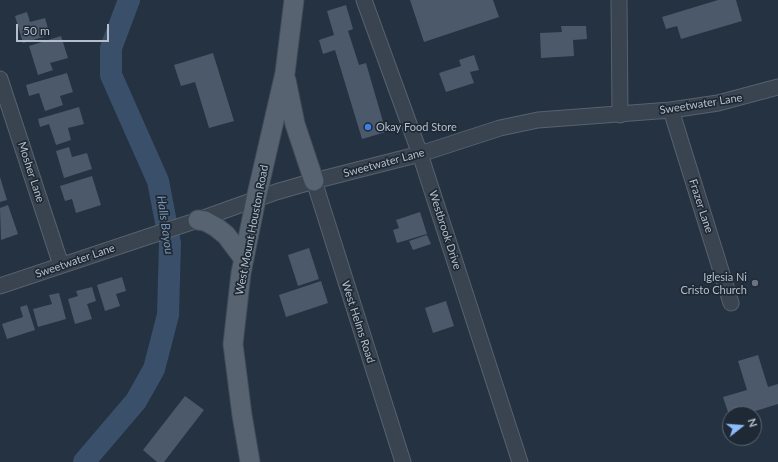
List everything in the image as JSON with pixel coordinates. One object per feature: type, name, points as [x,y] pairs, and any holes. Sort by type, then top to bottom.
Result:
[{"type":"main road","name":"West Mount Houston Road","points":[[250,462],[242,415],[233,344],[243,266],[256,199],[285,73],[294,0]]},
{"type":"main road","points":[[285,73],[295,124],[314,181]]},
{"type":"main road","points":[[198,220],[216,227],[226,235],[243,266]]},
{"type":"street","name":"Westbrook Drive","points":[[364,0],[420,154],[520,462]]},
{"type":"street","points":[[619,0],[620,115]]},
{"type":"street","name":"Mosher Lane","points":[[0,79],[61,265]]},
{"type":"street","name":"Sweetwater Lane","points":[[0,286],[198,220],[256,199],[314,181],[420,154],[500,128],[538,120],[671,110],[718,103],[778,87]]},
{"type":"street","name":"Frazer Lane","points":[[671,110],[731,303]]},
{"type":"street","name":"West Helms Road","points":[[314,181],[403,462]]},
{"type":"building","points":[[410,0],[493,0],[499,17],[424,42]]},
{"type":"building","points":[[718,0],[736,0],[742,21],[681,39],[677,26],[666,29],[662,17]]},
{"type":"building","points":[[346,5],[353,29],[348,31],[359,65],[366,63],[386,132],[362,139],[335,50],[323,54],[319,40],[334,35],[327,11]]},
{"type":"building","points":[[27,12],[30,22],[45,18],[50,35],[23,43],[15,16]]},
{"type":"building","points":[[561,26],[586,26],[587,39],[573,40],[574,56],[541,58],[540,33],[562,32]]},
{"type":"building","points":[[61,36],[68,58],[50,63],[53,70],[38,75],[29,46]]},
{"type":"building","points":[[213,53],[234,121],[209,128],[195,82],[181,86],[174,65]]},
{"type":"building","points":[[474,55],[479,70],[470,72],[474,83],[446,92],[439,73],[461,66],[459,60]]},
{"type":"building","points":[[67,73],[73,92],[60,96],[63,105],[45,111],[39,93],[29,96],[26,85]]},
{"type":"building","points":[[79,107],[84,124],[68,128],[71,140],[56,145],[49,124],[40,127],[38,119]]},
{"type":"building","points":[[69,147],[72,157],[87,153],[92,169],[64,178],[56,151]]},
{"type":"building","points":[[92,176],[101,205],[76,213],[72,199],[65,201],[60,186]]},
{"type":"building","points":[[0,177],[7,200],[0,202]]},
{"type":"building","points":[[8,205],[18,234],[1,240],[0,208]]},
{"type":"building","points":[[420,212],[427,234],[397,243],[393,230],[399,228],[396,220]]},
{"type":"building","points":[[427,235],[431,244],[413,250],[409,241]]},
{"type":"building","points":[[309,248],[319,279],[298,286],[288,255]]},
{"type":"building","points":[[122,277],[126,291],[116,294],[120,306],[105,311],[97,285]]},
{"type":"building","points":[[321,281],[328,303],[286,317],[279,295]]},
{"type":"building","points":[[92,287],[96,301],[87,304],[92,319],[75,324],[68,299],[78,296],[76,291]]},
{"type":"building","points":[[59,293],[66,319],[38,327],[33,309],[52,304],[49,295]]},
{"type":"building","points":[[446,301],[454,326],[433,333],[425,308]]},
{"type":"building","points":[[27,305],[35,330],[7,339],[2,324],[23,317],[20,307]]},
{"type":"building","points":[[758,355],[768,387],[778,384],[778,404],[762,409],[762,406],[726,406],[723,397],[747,390],[738,361]]},
{"type":"building","points":[[185,396],[204,410],[164,462],[157,462],[143,450]]},
{"type":"waterway","name":"Halls Bayou","points":[[84,462],[136,401],[154,369],[168,315],[170,243],[158,181],[111,75],[111,48],[129,0]]},
{"type":"place","name":"Okay Food Store","points":[[368,127]]},
{"type":"place","name":"Iglesia Ni Cristo Church","points":[[755,283]]}]
